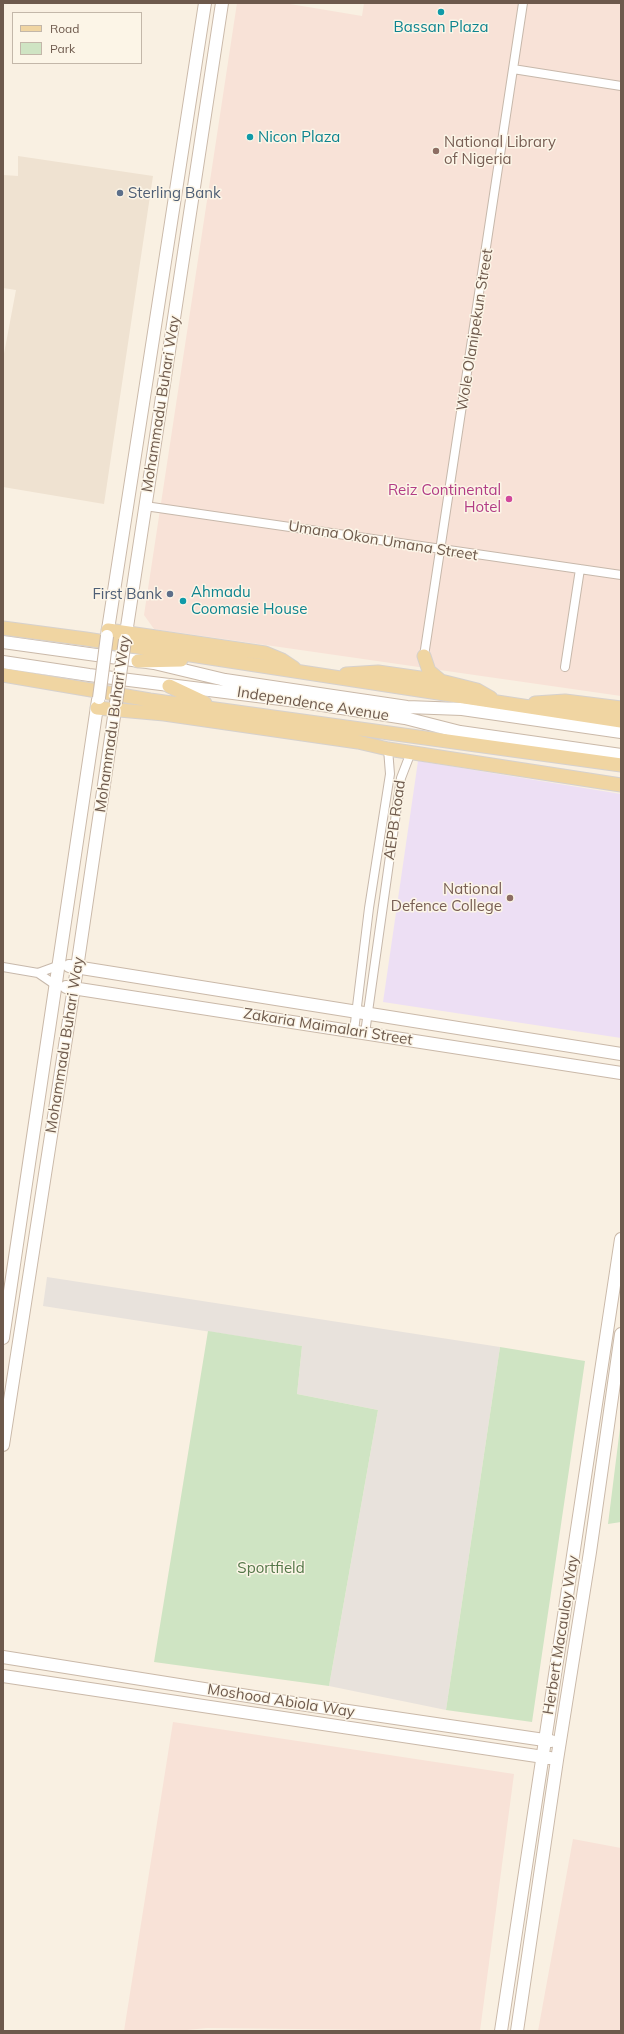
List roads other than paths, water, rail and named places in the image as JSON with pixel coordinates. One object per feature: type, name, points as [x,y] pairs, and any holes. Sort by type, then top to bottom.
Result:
[{"type":"main road","name":"Mohammadu Buhari Way","points":[[3,1338],[57,986],[107,633],[205,3]]},
{"type":"main road","name":"Mohammadu Buhari Way","points":[[3,1445],[74,988],[145,506],[222,3]]},
{"type":"main road","points":[[201,31],[217,35]]},
{"type":"main road","points":[[152,344],[169,347]]},
{"type":"main road","name":"Independence Avenue","points":[[3,628],[297,670],[621,721]]},
{"type":"main road","points":[[107,633],[126,637],[265,653],[282,660],[297,670]]},
{"type":"main road","name":"Independence Avenue","points":[[3,642],[138,661],[168,666],[225,680],[407,707],[462,708],[621,732]]},
{"type":"main road","points":[[402,674],[415,669],[424,656]]},
{"type":"main road","points":[[424,656],[427,668],[441,681]]},
{"type":"main road","points":[[138,661],[221,659]]},
{"type":"main road","name":"Independence Avenue","points":[[3,662],[169,686],[225,691],[297,701],[405,718],[460,732],[621,755]]},
{"type":"main road","points":[[327,675],[378,672],[402,674],[441,681],[477,690],[499,703]]},
{"type":"main road","name":"Independence Avenue","points":[[3,675],[150,700],[621,765]]},
{"type":"main road","points":[[169,686],[216,708]]},
{"type":"main road","points":[[516,705],[564,701],[621,708]]},
{"type":"main road","points":[[98,703],[180,717],[358,742],[388,749],[621,785]]},
{"type":"main road","name":"Zakaria Maimalari Street","points":[[60,965],[621,1054]]},
{"type":"main road","name":"Zakaria Maimalari Street","points":[[57,986],[621,1073]]},
{"type":"main road","name":"Herbert Macaulay Way","points":[[501,2031],[541,1757],[575,1549],[621,1239]]},
{"type":"main road","name":"Herbert Macaulay Way","points":[[517,2031],[557,1760],[590,1552],[621,1334]]},
{"type":"main road","name":"Moshood Abiola Way","points":[[3,1657],[273,1700],[560,1743]]},
{"type":"main road","name":"Moshood Abiola Way","points":[[3,1676],[557,1760]]},
{"type":"main road","points":[[270,1716],[273,1700]]},
{"type":"street","name":"Wole Olanipekun Street","points":[[424,656],[524,3]]},
{"type":"street","points":[[513,69],[621,86]]},
{"type":"street","name":"Umana Okon Umana Street","points":[[145,506],[621,575]]},
{"type":"street","points":[[565,667],[580,569]]},
{"type":"street","name":"AEPB Road","points":[[359,1032],[362,1012],[370,901],[390,774],[388,749]]},
{"type":"street","name":"AEPB Road","points":[[359,1032],[401,778],[411,752]]},
{"type":"street","name":"Zakaria Maimalari Street","points":[[38,973],[60,965]]},
{"type":"street","name":"Zakaria Maimalari Street","points":[[3,967],[38,973],[57,986]]},
{"type":"place","name":"Bassan Plaza","points":[[441,12]]},
{"type":"place","name":"Nicon Plaza","points":[[250,137]]},
{"type":"place","name":"National Library of Nigeria","points":[[436,151]]},
{"type":"place","name":"Sterling Bank","points":[[120,193]]},
{"type":"place","name":"Reiz Continental Hotel","points":[[509,499]]},
{"type":"place","name":"First Bank","points":[[170,594]]},
{"type":"place","name":"Ahmadu Coomasie House","points":[[183,601]]},
{"type":"place","name":"National Defence College","points":[[510,898]]},
{"type":"park label","name":"Sportfield","points":[[271,1568]]}]
